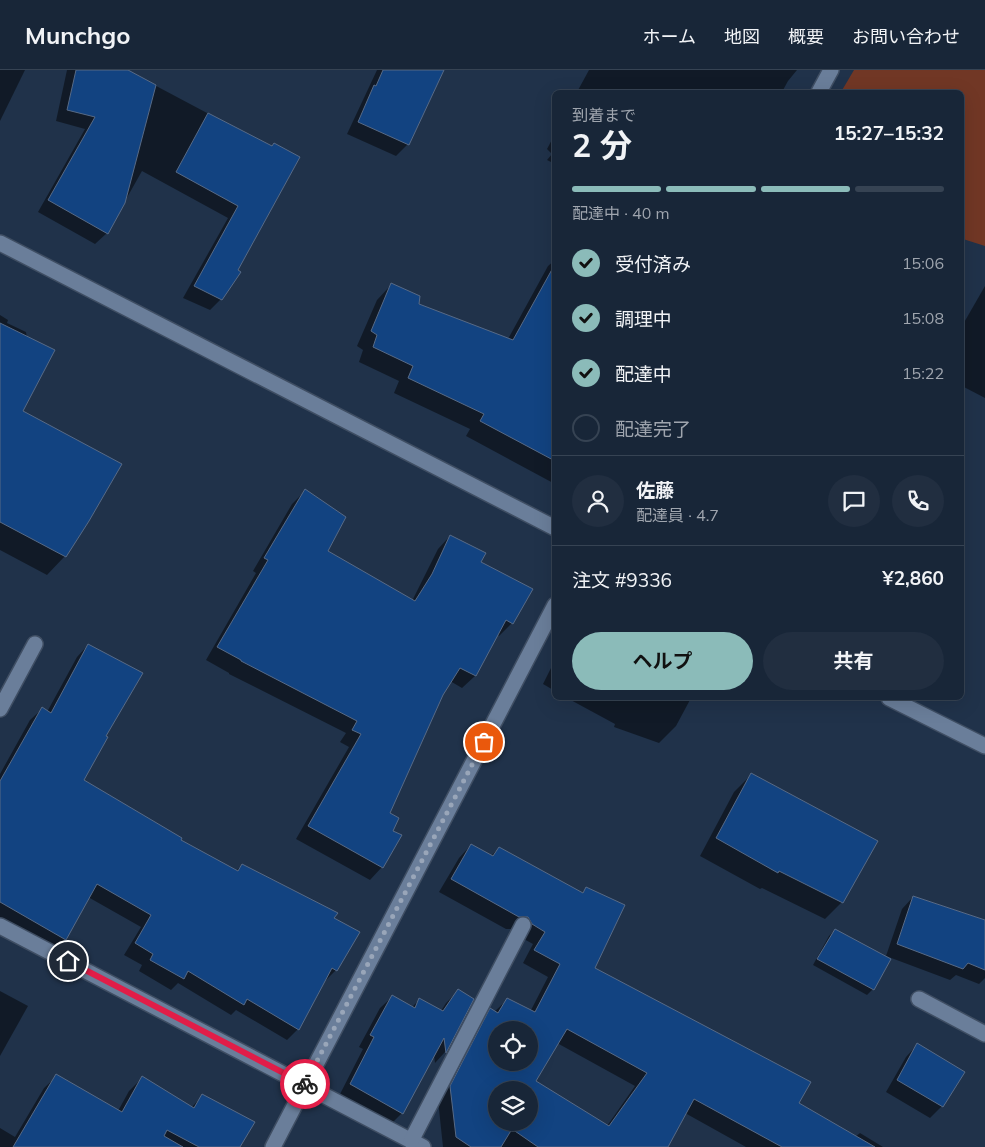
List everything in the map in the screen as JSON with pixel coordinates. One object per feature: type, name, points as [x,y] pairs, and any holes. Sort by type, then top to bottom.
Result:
[{"type":"street","points":[[820,90],[832,70]]},
{"type":"street","points":[[0,243],[552,526]]},
{"type":"street","points":[[273,1147],[552,611]]},
{"type":"street","points":[[0,709],[35,644]]},
{"type":"street","points":[[893,700],[985,746]]},
{"type":"street","points":[[0,926],[417,1144],[523,925]]},
{"type":"street","points":[[919,999],[985,1034]]},
{"type":"shaded area","points":[[854,70],[985,70],[985,246],[964,239],[964,90],[842,90]]},
{"type":"building","points":[[76,70],[128,70],[156,85],[125,203],[108,234],[48,200],[95,117],[67,110]]},
{"type":"building","points":[[383,70],[444,70],[409,145],[358,122],[374,85],[376,86]]},
{"type":"building","points":[[208,113],[272,146],[274,143],[300,157],[238,270],[241,272],[222,300],[194,286],[238,206],[176,172]]},
{"type":"building","points":[[552,269],[552,459],[480,421],[484,414],[408,378],[413,366],[373,347],[377,335],[371,331],[391,283],[420,296],[419,304],[513,340]]},
{"type":"building","points":[[0,323],[55,350],[23,411],[122,464],[66,557],[0,522]]},
{"type":"building","points":[[305,489],[346,517],[328,551],[415,601],[432,574],[450,535],[486,553],[481,562],[533,589],[513,624],[506,620],[476,676],[460,668],[443,695],[390,813],[399,818],[393,831],[402,835],[383,868],[308,826],[361,734],[352,730],[357,721],[217,647],[268,560],[264,558]]},
{"type":"building","points":[[88,644],[143,673],[106,736],[108,737],[84,780],[182,838],[181,840],[238,871],[242,864],[338,913],[334,918],[360,932],[337,971],[332,968],[299,1030],[247,999],[244,1005],[188,971],[184,979],[150,960],[153,954],[135,943],[151,915],[97,884],[66,940],[0,902],[0,781],[42,707],[51,713]]},
{"type":"building","points":[[751,773],[878,841],[843,903],[779,871],[778,873],[716,838]]},
{"type":"building","points":[[471,844],[493,856],[499,847],[583,893],[586,887],[625,905],[595,968],[811,1082],[799,1103],[875,1147],[782,1147],[694,1099],[668,1147],[538,1147],[515,1131],[538,1131],[538,1082],[609,1126],[647,1073],[567,1029],[536,1081],[488,1081],[488,1131],[511,1131],[501,1147],[471,1147],[456,1137],[450,1086],[490,1008],[498,1013],[507,998],[535,1012],[560,964],[534,950],[545,932],[532,924],[528,917],[519,917],[451,879]]},
{"type":"building","points":[[913,896],[985,920],[985,970],[968,963],[963,969],[897,944]]},
{"type":"building","points":[[835,929],[891,959],[874,990],[817,959]]},
{"type":"building","points":[[458,989],[474,999],[446,1053],[444,1038],[403,1114],[350,1084],[374,1037],[370,1035],[392,995],[415,1008],[419,998],[443,1011]]},
{"type":"building","points":[[917,1043],[965,1072],[943,1107],[897,1080]]},
{"type":"building","points":[[56,1074],[122,1112],[142,1076],[194,1108],[202,1094],[255,1122],[240,1147],[199,1147],[167,1130],[164,1136],[183,1147],[13,1147]]},
{"type":"way so far","points":[[305,1084],[484,742]]},
{"type":"route","points":[[68,961],[305,1084]]}]
